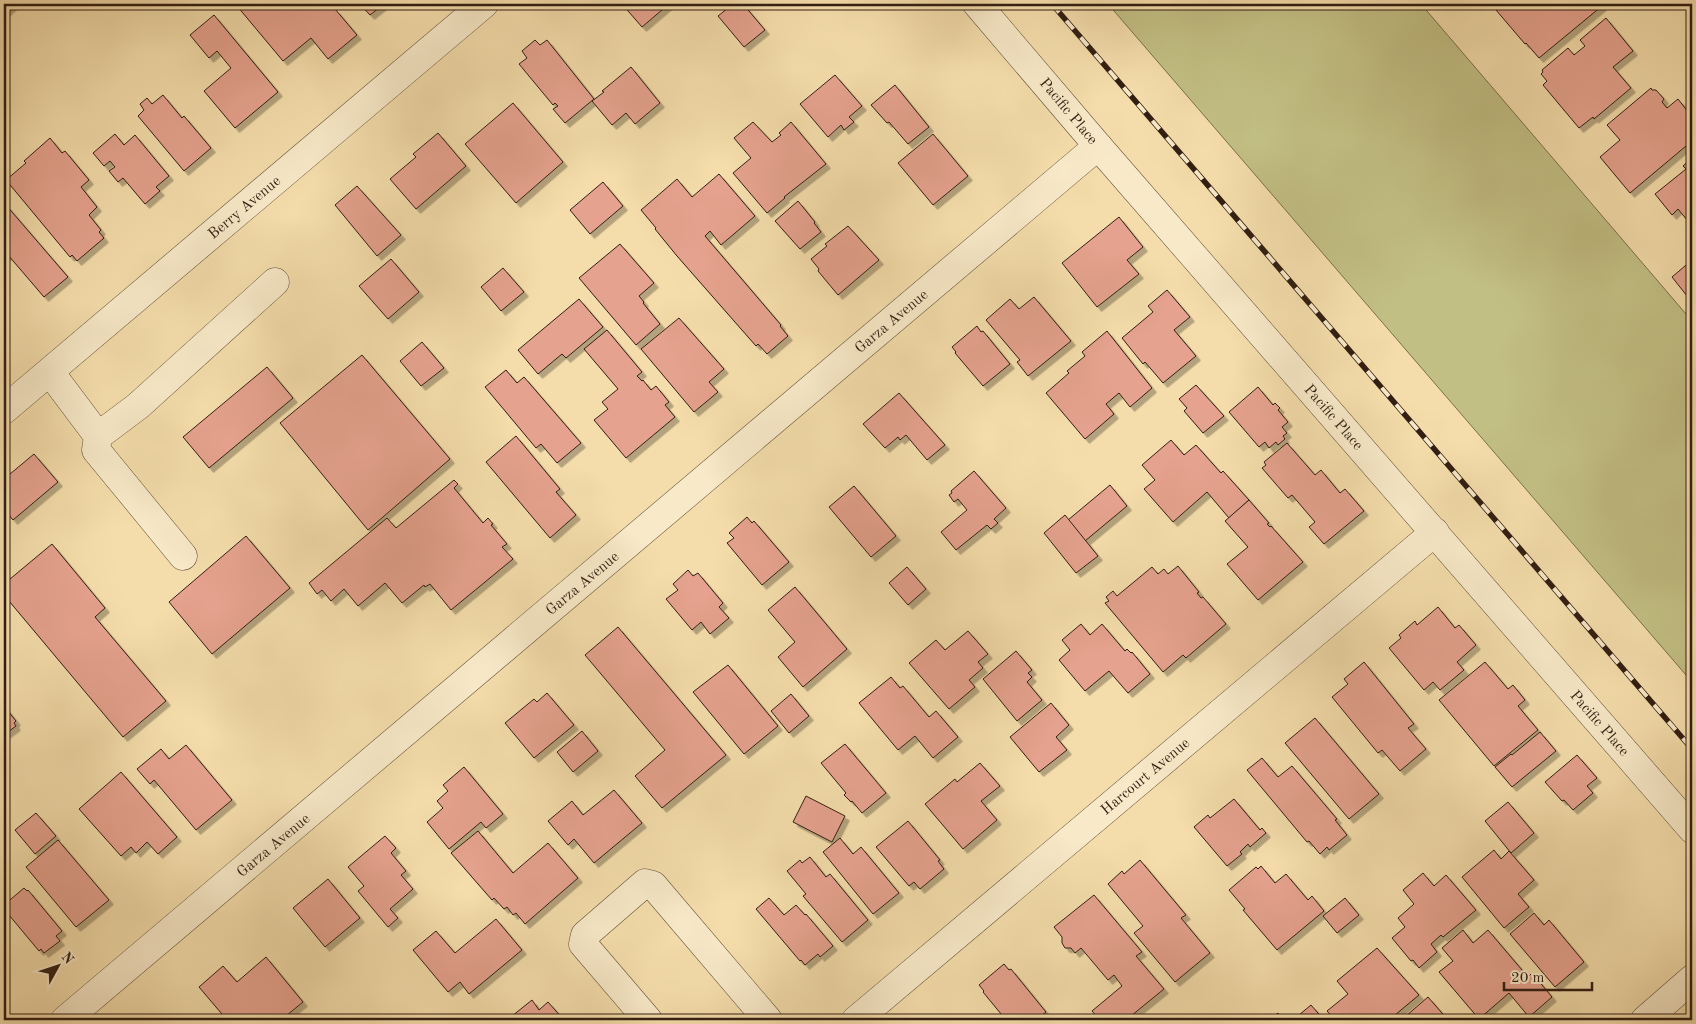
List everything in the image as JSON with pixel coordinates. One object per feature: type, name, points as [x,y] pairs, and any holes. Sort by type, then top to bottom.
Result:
[{"type":"street","name":"Berry Avenue","points":[[8,397],[50,372],[484,4]]},
{"type":"street","name":"Pacific Place","points":[[977,4],[1098,146],[1692,829]]},
{"type":"street","name":"Garza Avenue","points":[[65,1020],[1098,146]]},
{"type":"street","points":[[182,556],[96,450],[98,436],[138,406],[275,282]]},
{"type":"street","points":[[50,372],[98,436]]},
{"type":"street","name":"Harcourt Avenue","points":[[856,1020],[1435,532]]},
{"type":"street","points":[[648,1020],[583,944],[584,935],[645,883],[653,885],[768,1020]]},
{"type":"street","points":[[1645,1020],[1692,980]]},
{"type":"shaded area","points":[[1108,4],[1421,4],[1692,321],[1692,682]]},
{"type":"building","points":[[4,4],[14,4],[4,13]]},
{"type":"building","points":[[240,4],[328,4],[335,9],[357,35],[328,59],[311,38],[283,61],[237,6]]},
{"type":"building","points":[[360,4],[384,4],[370,15]]},
{"type":"building","points":[[622,4],[669,4],[642,27]]},
{"type":"building","points":[[733,4],[743,4],[765,30],[744,47],[718,16]]},
{"type":"building","points":[[1503,4],[1600,4],[1602,6],[1539,58],[1496,10]]},
{"type":"building","points":[[214,15],[278,92],[235,128],[204,91],[231,68],[217,51],[209,58],[190,35]]},
{"type":"building","points":[[1606,18],[1633,51],[1613,67],[1631,88],[1594,119],[1593,117],[1579,128],[1543,85],[1547,81],[1541,74],[1542,70],[1568,48],[1574,55],[1585,46],[1580,40]]},
{"type":"building","points":[[535,40],[540,45],[547,40],[594,99],[565,123],[553,109],[558,106],[555,103],[553,105],[519,64],[527,58],[522,51]]},
{"type":"building","points":[[631,67],[660,103],[635,124],[626,113],[612,125],[592,101]]},
{"type":"building","points":[[835,75],[862,106],[849,117],[854,122],[844,130],[841,125],[828,137],[800,104]]},
{"type":"building","points":[[895,85],[929,127],[908,144],[871,105]]},
{"type":"building","points":[[1651,88],[1656,90],[1664,99],[1662,102],[1667,108],[1678,99],[1692,117],[1692,141],[1630,193],[1600,157],[1620,140],[1607,125]]},
{"type":"building","points":[[163,95],[211,148],[184,171],[138,116],[144,110],[140,104],[147,98],[152,104]]},
{"type":"building","points":[[513,103],[563,162],[516,203],[465,144]]},
{"type":"building","points":[[753,122],[772,142],[781,135],[779,133],[791,122],[826,164],[767,213],[733,173],[751,158],[734,138]]},
{"type":"building","points":[[438,133],[466,166],[416,209],[390,179],[416,157],[413,154]]},
{"type":"building","points":[[115,134],[124,145],[135,135],[169,176],[156,187],[160,191],[145,204],[123,178],[118,182],[109,171],[115,167],[110,161],[104,166],[93,153]]},
{"type":"building","points":[[933,134],[968,176],[933,205],[898,163]]},
{"type":"building","points":[[50,138],[62,153],[65,151],[89,180],[81,187],[97,207],[89,215],[101,230],[99,232],[104,238],[77,261],[72,255],[70,257],[6,180],[26,163],[24,161]]},
{"type":"building","points":[[1692,158],[1692,226],[1678,209],[1672,215],[1655,194],[1686,169],[1683,166]]},
{"type":"building","points":[[719,174],[755,216],[721,245],[710,231],[705,236],[781,325],[788,336],[767,354],[758,344],[756,346],[677,256],[641,210],[677,179],[692,197]]},
{"type":"building","points":[[603,182],[623,206],[590,234],[570,210]]},
{"type":"building","points":[[357,186],[401,235],[377,256],[335,205]]},
{"type":"building","points":[[798,201],[821,232],[800,249],[775,221]]},
{"type":"building","points":[[6,205],[68,277],[44,297],[8,255],[4,254],[4,207]]},
{"type":"building","points":[[1119,217],[1143,247],[1127,260],[1139,274],[1097,307],[1062,263]]},
{"type":"building","points":[[848,226],[879,260],[838,295],[818,271],[819,269],[811,259],[827,246],[825,244]]},
{"type":"building","points":[[620,244],[654,283],[639,296],[660,324],[636,345],[579,278]]},
{"type":"building","points":[[391,259],[419,292],[388,319],[359,286]]},
{"type":"building","points":[[1692,260],[1692,300],[1691,301],[1672,277]]},
{"type":"building","points":[[503,268],[524,292],[501,311],[481,287]]},
{"type":"building","points":[[1167,290],[1190,317],[1174,330],[1196,356],[1163,383],[1145,362],[1143,364],[1122,338],[1153,312],[1148,306]]},
{"type":"building","points":[[1034,297],[1071,341],[1028,376],[1017,362],[1020,360],[986,320],[1010,299],[1019,309]]},
{"type":"building","points":[[579,299],[603,327],[566,358],[562,354],[538,374],[518,350]]},
{"type":"building","points":[[679,318],[724,369],[709,382],[718,392],[694,412],[641,349]]},
{"type":"building","points":[[977,326],[1010,364],[983,386],[952,347]]},
{"type":"building","points":[[607,330],[642,372],[637,376],[651,390],[656,386],[669,402],[665,405],[675,417],[626,458],[594,420],[608,409],[602,402],[618,389],[584,349]]},
{"type":"building","points":[[1107,331],[1152,388],[1130,407],[1119,393],[1106,404],[1114,414],[1085,439],[1046,393],[1069,373],[1067,371],[1085,356],[1082,352]]},
{"type":"building","points":[[422,342],[444,368],[421,386],[400,361]]},
{"type":"building","points":[[362,355],[450,459],[368,530],[280,423]]},
{"type":"building","points":[[267,367],[293,398],[209,468],[183,437]]},
{"type":"building","points":[[506,370],[517,383],[524,377],[581,443],[557,463],[541,444],[536,448],[485,387]]},
{"type":"building","points":[[1196,385],[1224,416],[1203,433],[1184,411],[1187,408],[1179,399]]},
{"type":"building","points":[[1258,387],[1273,405],[1275,403],[1280,408],[1278,410],[1288,422],[1282,427],[1287,433],[1283,436],[1285,439],[1278,445],[1276,442],[1269,448],[1265,442],[1259,447],[1229,412]]},
{"type":"building","points":[[899,393],[945,445],[927,460],[906,435],[900,440],[898,437],[885,448],[863,424]]},
{"type":"building","points":[[516,436],[560,489],[556,492],[576,515],[550,538],[486,462]]},
{"type":"building","points":[[1171,440],[1184,455],[1196,445],[1249,500],[1229,518],[1207,492],[1173,522],[1144,489],[1155,480],[1142,465]]},
{"type":"building","points":[[1287,443],[1315,475],[1321,470],[1340,493],[1345,489],[1364,511],[1324,544],[1309,527],[1315,522],[1292,495],[1288,498],[1262,468],[1266,465],[1264,462]]},
{"type":"building","points":[[34,454],[58,482],[13,520],[4,509],[4,479]]},
{"type":"building","points":[[974,471],[1006,508],[994,519],[998,523],[991,529],[987,525],[956,550],[941,532],[967,510],[958,499],[954,502],[949,495],[952,493],[951,491]]},
{"type":"building","points":[[454,480],[458,484],[454,488],[483,523],[488,518],[493,524],[491,525],[507,544],[502,547],[513,559],[451,610],[430,584],[425,587],[424,585],[402,603],[385,583],[358,606],[344,589],[331,601],[322,590],[317,594],[309,583],[387,518],[396,528]]},
{"type":"building","points":[[1110,485],[1127,506],[1085,541],[1068,520]]},
{"type":"building","points":[[854,486],[896,536],[871,557],[829,507]]},
{"type":"building","points":[[1249,500],[1269,523],[1267,524],[1271,526],[1303,562],[1258,600],[1227,564],[1248,547],[1225,521]]},
{"type":"building","points":[[1065,515],[1098,556],[1076,573],[1044,533]]},
{"type":"building","points":[[747,517],[752,523],[754,521],[789,562],[762,585],[727,543],[734,538],[729,533]]},
{"type":"building","points":[[246,536],[290,588],[212,654],[169,602]]},
{"type":"building","points":[[52,544],[105,608],[95,617],[166,701],[123,737],[4,595],[4,584]]},
{"type":"building","points":[[1178,566],[1199,592],[1197,593],[1201,598],[1203,597],[1226,624],[1186,658],[1183,655],[1163,672],[1105,603],[1109,601],[1106,597],[1113,591],[1117,596],[1152,567],[1158,574],[1164,569],[1168,574]]},
{"type":"building","points":[[907,567],[926,589],[908,605],[889,583]]},
{"type":"building","points":[[688,570],[693,576],[698,573],[723,603],[719,607],[729,618],[710,634],[701,622],[692,630],[666,599],[678,590],[673,584]]},
{"type":"building","points":[[795,587],[847,649],[803,687],[778,657],[795,642],[768,610]]},
{"type":"building","points":[[1438,607],[1455,628],[1459,625],[1476,645],[1457,662],[1464,670],[1440,690],[1433,682],[1424,690],[1389,648],[1401,638],[1399,635],[1415,621],[1417,625]]},
{"type":"building","points":[[1081,624],[1090,635],[1102,624],[1125,651],[1127,649],[1132,652],[1150,674],[1128,693],[1109,671],[1085,691],[1059,660],[1070,650],[1062,640]]},
{"type":"building","points":[[618,627],[726,755],[662,808],[635,776],[665,750],[585,655]]},
{"type":"building","points":[[968,631],[988,654],[978,662],[983,668],[969,680],[975,687],[949,709],[909,663],[936,640],[945,650]]},
{"type":"building","points":[[1016,651],[1032,670],[1028,673],[1032,677],[1027,682],[1042,700],[1017,721],[983,679]]},
{"type":"building","points":[[1364,662],[1414,724],[1408,728],[1426,749],[1400,771],[1382,750],[1378,753],[1332,697],[1348,684],[1344,679]]},
{"type":"building","points":[[1485,662],[1508,689],[1513,685],[1525,700],[1518,706],[1538,730],[1494,766],[1439,700]]},
{"type":"building","points":[[728,665],[778,726],[744,754],[693,692]]},
{"type":"building","points":[[891,677],[900,688],[903,686],[929,717],[936,711],[958,737],[933,758],[915,736],[898,750],[859,703]]},
{"type":"building","points":[[547,693],[574,725],[534,758],[505,723],[534,699],[537,702]]},
{"type":"building","points":[[791,694],[809,716],[789,733],[771,711]]},
{"type":"building","points":[[1051,703],[1069,725],[1056,737],[1067,750],[1039,772],[1010,737]]},
{"type":"building","points":[[4,706],[16,721],[14,723],[16,726],[4,735]]},
{"type":"building","points":[[1315,718],[1379,794],[1349,819],[1285,743]]},
{"type":"building","points":[[582,731],[598,751],[573,772],[557,752]]},
{"type":"building","points":[[1540,732],[1556,751],[1512,787],[1495,767]]},
{"type":"building","points":[[845,744],[886,793],[862,813],[844,795],[846,793],[821,763]]},
{"type":"building","points":[[186,745],[232,800],[196,830],[154,780],[150,784],[137,769],[161,749],[169,759]]},
{"type":"building","points":[[1577,755],[1597,778],[1587,786],[1593,793],[1573,810],[1545,782]]},
{"type":"building","points":[[1262,758],[1278,777],[1292,766],[1337,819],[1335,820],[1347,835],[1329,850],[1327,847],[1320,854],[1309,841],[1307,842],[1247,770]]},
{"type":"building","points":[[980,763],[1000,786],[981,801],[997,820],[963,849],[925,804],[955,779],[957,782]]},
{"type":"building","points":[[464,767],[503,814],[486,828],[481,822],[449,849],[427,822],[443,808],[437,801],[448,791],[443,785]]},
{"type":"building","points":[[121,772],[177,837],[158,854],[147,842],[136,853],[131,847],[121,856],[79,809]]},
{"type":"building","points":[[614,790],[642,823],[594,863],[574,839],[568,845],[548,821],[572,801],[583,815]]},
{"type":"building","points":[[806,796],[845,816],[832,842],[793,822]]},
{"type":"building","points":[[1234,799],[1260,830],[1262,828],[1266,833],[1250,847],[1248,844],[1240,852],[1242,854],[1227,866],[1194,827],[1208,815],[1210,818]]},
{"type":"building","points":[[1508,802],[1534,833],[1511,853],[1485,821]]},
{"type":"building","points":[[36,813],[56,836],[35,854],[15,830]]},
{"type":"building","points":[[908,821],[940,860],[938,861],[944,869],[920,889],[914,882],[909,886],[876,847]]},
{"type":"building","points":[[478,831],[513,873],[548,843],[578,878],[525,924],[516,913],[513,915],[507,907],[504,909],[494,898],[492,900],[451,853]]},
{"type":"building","points":[[385,836],[396,848],[391,853],[406,871],[401,875],[413,889],[390,909],[398,918],[388,927],[358,891],[364,886],[348,867]]},
{"type":"building","points":[[840,838],[853,854],[861,847],[899,893],[873,914],[823,852]]},
{"type":"building","points":[[58,840],[109,900],[76,927],[26,867]]},
{"type":"building","points":[[1494,850],[1501,859],[1509,851],[1534,880],[1518,894],[1529,907],[1504,928],[1462,877]]},
{"type":"building","points":[[810,857],[826,877],[830,874],[868,920],[842,942],[803,896],[806,894],[787,871],[800,860],[802,863]]},
{"type":"building","points":[[1140,860],[1186,915],[1181,918],[1210,953],[1175,982],[1134,933],[1143,926],[1108,884],[1122,871],[1124,874]]},
{"type":"building","points":[[1261,866],[1275,883],[1286,874],[1308,900],[1312,896],[1324,911],[1277,950],[1243,910],[1245,909],[1229,890],[1256,867],[1258,869]]},
{"type":"building","points":[[1423,873],[1434,886],[1446,875],[1476,910],[1443,937],[1441,935],[1431,944],[1437,952],[1419,968],[1392,938],[1405,927],[1398,918],[1414,904],[1403,890]]},
{"type":"building","points":[[328,879],[360,918],[325,947],[293,908]]},
{"type":"building","points":[[24,888],[28,890],[62,931],[56,936],[60,941],[44,953],[41,949],[39,951],[4,909],[4,905]]},
{"type":"building","points":[[1094,895],[1142,952],[1136,956],[1164,989],[1126,1020],[1100,1020],[1092,1011],[1122,986],[1114,975],[1108,980],[1081,948],[1075,953],[1071,948],[1065,948],[1062,943],[1062,937],[1054,927]]},
{"type":"building","points":[[769,898],[784,915],[796,905],[833,946],[820,957],[818,954],[805,965],[756,909]]},
{"type":"building","points":[[1345,898],[1359,915],[1337,933],[1323,916]]},
{"type":"building","points":[[1534,913],[1544,925],[1549,920],[1584,962],[1555,987],[1510,934]]},
{"type":"building","points":[[496,919],[522,950],[469,994],[460,982],[448,992],[413,950],[436,931],[455,953]]},
{"type":"building","points":[[1463,930],[1473,943],[1488,930],[1528,977],[1532,973],[1552,997],[1529,1017],[1509,993],[1479,1019],[1439,972],[1453,961],[1442,948]]},
{"type":"building","points":[[1377,948],[1419,995],[1389,1020],[1335,1020],[1327,1011],[1348,994],[1337,981]]},
{"type":"building","points":[[266,957],[303,1002],[281,1020],[227,1020],[199,987],[223,966],[237,982]]},
{"type":"building","points":[[1004,964],[1009,970],[1011,969],[1046,1012],[1036,1020],[1006,1020],[979,985]]},
{"type":"building","points":[[1428,997],[1448,1020],[1409,1020],[1406,1016]]},
{"type":"building","points":[[532,1000],[539,1010],[548,1002],[564,1020],[507,1020]]},
{"type":"building","points":[[1311,1005],[1324,1020],[1293,1020]]},
{"type":"building","points":[[1278,1013],[1284,1020],[1269,1020]]},
{"type":"railway","points":[[1052,4],[1692,749]]}]
